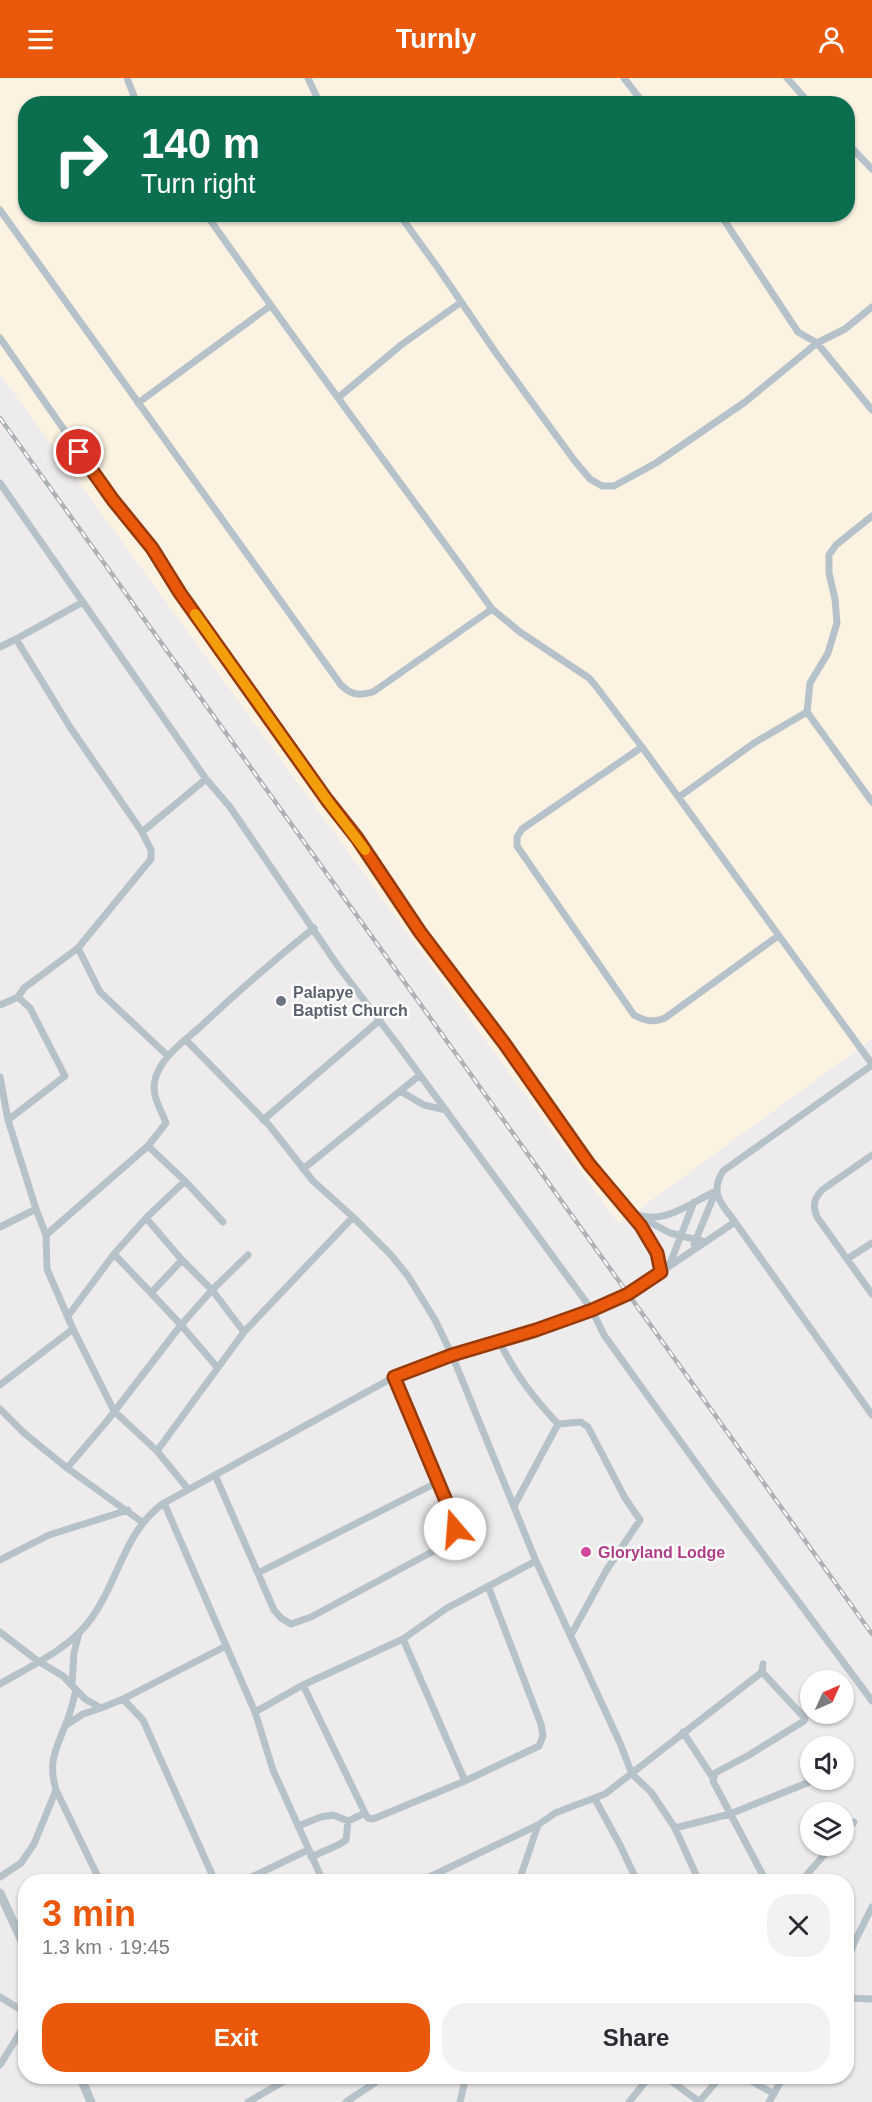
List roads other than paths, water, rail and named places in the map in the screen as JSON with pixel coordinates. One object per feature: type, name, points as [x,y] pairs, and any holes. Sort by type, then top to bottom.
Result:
[{"type":"street","points":[[127,78],[134,96]]},
{"type":"street","points":[[308,78],[316,96]]},
{"type":"street","points":[[624,78],[638,96]]},
{"type":"street","points":[[787,78],[803,96]]},
{"type":"street","points":[[855,151],[872,169]]},
{"type":"street","points":[[0,210],[349,693],[362,695],[373,692],[492,609]]},
{"type":"street","points":[[212,222],[270,306],[339,397],[492,609],[520,632],[589,678],[679,797],[872,1064],[723,1171],[689,1253]]},
{"type":"street","points":[[405,222],[573,460],[590,479],[602,486],[614,486],[656,463],[745,402],[817,343],[845,329],[872,307]]},
{"type":"street","points":[[725,222],[798,332],[817,343],[872,410]]},
{"type":"street","points":[[339,397],[401,345],[460,303]]},
{"type":"street","points":[[138,403],[270,306]]},
{"type":"street","points":[[0,338],[113,500],[152,548],[180,593],[362,846],[420,932],[498,1035],[589,1164],[630,1212],[657,1253],[661,1272]]},
{"type":"street","points":[[0,483],[206,779],[230,807],[338,966],[592,1310],[604,1335],[872,1701]]},
{"type":"street","points":[[872,516],[836,545],[829,555],[829,573],[835,599],[837,623],[828,653],[810,683],[807,712],[872,802]]},
{"type":"street","points":[[0,647],[83,602]]},
{"type":"street","points":[[0,1005],[18,997],[24,988],[78,948],[151,859],[151,850],[142,832],[70,727],[16,639]]},
{"type":"street","points":[[679,797],[754,743],[807,712]]},
{"type":"street","points":[[642,747],[522,829],[517,837],[517,846],[634,1015],[646,1021],[657,1022],[665,1018],[778,936]]},
{"type":"street","points":[[142,832],[206,779]]},
{"type":"street","points":[[46,1234],[147,1146],[166,1123],[154,1094],[154,1087],[155,1078],[168,1056],[258,973],[314,928]]},
{"type":"street","points":[[78,948],[100,992],[168,1056]]},
{"type":"street","points":[[8,1120],[64,1076],[30,1008],[18,997]]},
{"type":"street","points":[[263,1120],[380,1020]]},
{"type":"street","points":[[186,1040],[263,1120],[313,1181],[353,1216],[391,1255],[408,1276],[435,1320],[452,1355],[536,1561],[632,1773],[651,1792],[675,1828],[696,1874]]},
{"type":"street","points":[[303,1169],[420,1075]]},
{"type":"street","points":[[0,1077],[8,1120],[46,1234],[47,1269],[73,1329],[114,1411],[157,1451],[188,1489]]},
{"type":"street","points":[[400,1090],[424,1105],[446,1110]]},
{"type":"street","points":[[147,1146],[185,1181],[223,1222]]},
{"type":"street","points":[[872,1155],[822,1190],[814,1202],[817,1217],[872,1294]]},
{"type":"street","points":[[68,1316],[114,1254],[146,1218],[185,1181]]},
{"type":"street","points":[[639,1216],[652,1219],[675,1212],[716,1191]]},
{"type":"street","points":[[716,1191],[735,1222],[872,1415]]},
{"type":"street","points":[[669,1266],[695,1200]]},
{"type":"street","points":[[0,1227],[36,1209]]},
{"type":"street","points":[[630,1212],[681,1236],[706,1242]]},
{"type":"street","points":[[157,1451],[244,1332],[353,1216]]},
{"type":"street","points":[[146,1218],[182,1260],[212,1290],[244,1332]]},
{"type":"street","points":[[0,1684],[61,1647],[80,1632],[101,1603],[121,1559],[142,1522],[164,1503],[394,1377],[452,1355],[536,1330],[628,1294],[735,1222]]},
{"type":"street","points":[[847,1259],[872,1242]]},
{"type":"street","points":[[114,1254],[181,1324],[217,1367]]},
{"type":"street","points":[[67,1468],[107,1421],[181,1324],[248,1255]]},
{"type":"street","points":[[151,1293],[182,1260]]},
{"type":"street","points":[[0,1385],[73,1329]]},
{"type":"street","points":[[499,1341],[516,1374],[536,1401],[558,1424]]},
{"type":"street","points":[[215,1475],[274,1610],[281,1618],[291,1623],[311,1617],[442,1546],[452,1539],[455,1529],[452,1515],[394,1377]]},
{"type":"street","points":[[0,1409],[24,1433],[67,1468],[142,1522]]},
{"type":"street","points":[[558,1424],[581,1422],[588,1427],[625,1498],[640,1520],[606,1570],[571,1635]]},
{"type":"street","points":[[514,1506],[558,1424]]},
{"type":"street","points":[[258,1573],[438,1482]]},
{"type":"street","points":[[164,1503],[255,1712],[273,1770],[320,1874]]},
{"type":"street","points":[[0,1560],[49,1535],[128,1510]]},
{"type":"street","points":[[255,1712],[303,1684],[403,1639],[447,1608],[536,1561]]},
{"type":"street","points":[[303,1684],[368,1818],[378,1818],[539,1746],[543,1736],[541,1724],[488,1586]]},
{"type":"street","points":[[0,1632],[38,1661],[54,1669],[85,1699],[101,1708]]},
{"type":"street","points":[[80,1632],[74,1653],[74,1687],[66,1725],[52,1761],[52,1775],[56,1790],[97,1874]]},
{"type":"street","points":[[403,1639],[465,1780]]},
{"type":"street","points":[[66,1725],[83,1714],[123,1699],[226,1646]]},
{"type":"street","points":[[436,1874],[538,1825],[555,1813],[595,1799],[632,1773],[763,1668],[801,1714],[804,1721],[715,1773],[713,1778]]},
{"type":"street","points":[[123,1699],[143,1720],[212,1874]]},
{"type":"street","points":[[683,1732],[713,1778],[762,1874]]},
{"type":"street","points":[[675,1828],[730,1814],[800,1786]]},
{"type":"street","points":[[0,1877],[21,1863],[33,1844],[56,1790]]},
{"type":"street","points":[[595,1799],[634,1874]]},
{"type":"street","points":[[298,1826],[333,1815],[348,1821],[365,1813]]},
{"type":"street","points":[[260,1874],[309,1853],[338,1845],[346,1840],[348,1821]]},
{"type":"street","points":[[521,1874],[538,1825]]},
{"type":"street","points":[[807,1874],[823,1856]]},
{"type":"street","points":[[1,1899],[18,1934]]},
{"type":"street","points":[[854,1943],[872,1907]]},
{"type":"street","points":[[0,1997],[18,2008]]},
{"type":"street","points":[[854,1998],[872,1999]]},
{"type":"street","points":[[0,2065],[18,2036]]},
{"type":"street","points":[[83,2084],[91,2102]]},
{"type":"street","points":[[249,2102],[279,2084]]},
{"type":"street","points":[[346,2102],[373,2084]]},
{"type":"street","points":[[460,2102],[464,2084]]},
{"type":"street","points":[[629,2102],[644,2084]]},
{"type":"street","points":[[675,2084],[700,2102],[715,2084]]},
{"type":"street","points":[[757,2084],[774,2094]]},
{"type":"street","points":[[769,2102],[780,2084]]},
{"type":"railway","points":[[0,418],[872,1634]]},
{"type":"place","name":"Palapye Baptist Church","points":[[281,1001]]},
{"type":"place","name":"Gloryland Lodge","points":[[586,1552]]}]
